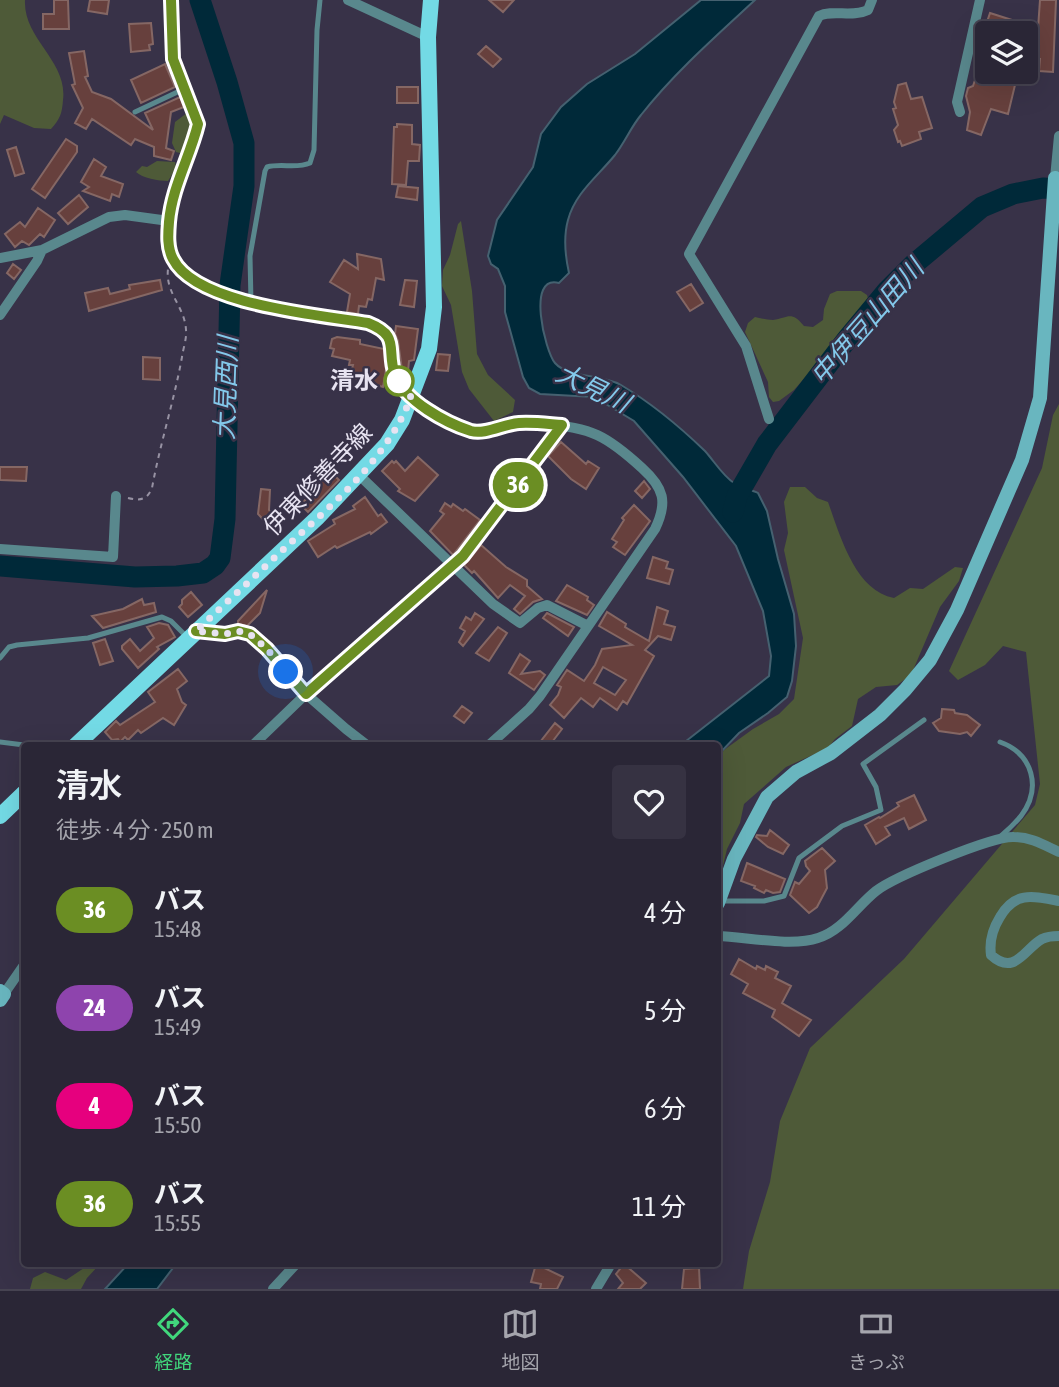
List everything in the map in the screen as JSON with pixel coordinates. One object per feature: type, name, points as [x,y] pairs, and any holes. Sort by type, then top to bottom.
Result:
[{"type":"main road","name":"伊東修善寺線","points":[[79,742],[317,518],[387,444],[402,420],[429,349],[435,307],[428,37],[431,0]]},
{"type":"main road","points":[[0,817],[21,801]]},
{"type":"street","points":[[171,0],[171,50],[198,124],[176,186],[169,221],[169,246],[173,258],[190,279],[212,291],[249,301],[368,323],[381,328],[388,335],[395,373],[419,406],[473,432],[520,423],[588,429],[624,451],[660,488],[663,502],[661,517],[655,529],[529,709],[492,742]]},
{"type":"street","points":[[348,0],[428,37]]},
{"type":"street","points":[[769,419],[746,346],[688,254],[819,16],[823,13],[862,13],[868,10],[872,0]]},
{"type":"street","points":[[960,112],[957,102],[980,0]]},
{"type":"street","points":[[721,894],[734,859],[767,797],[796,772],[831,754],[880,715],[930,660],[957,610],[1023,460],[1040,398],[1055,241],[1054,197],[1059,136]]},
{"type":"street","points":[[0,258],[42,250],[109,217],[125,215],[169,221]]},
{"type":"street","points":[[0,315],[42,250]]},
{"type":"street","points":[[256,742],[306,694],[463,556],[562,425]]},
{"type":"street","points":[[359,476],[493,604],[514,620],[520,623],[538,607],[547,605],[588,626]]},
{"type":"street","points":[[0,549],[113,557],[116,496]]},
{"type":"street","points":[[192,635],[238,631],[250,634],[267,649],[306,694],[363,742]]},
{"type":"street","points":[[721,936],[802,942],[817,939],[836,928],[881,887],[971,847],[999,839],[1012,836],[1030,838],[1059,852]]},
{"type":"street","points":[[1059,901],[1037,896],[1012,901],[992,933],[991,955],[1006,963],[1016,961],[1025,956],[1040,940],[1059,936]]},
{"type":"street","points":[[1,995],[21,969]]},
{"type":"street","points":[[273,1289],[293,1267]]},
{"type":"street","points":[[596,1289],[609,1267]]},
{"type":"lane","points":[[249,301],[250,256],[265,171],[267,167],[310,163],[314,150],[320,0]]},
{"type":"lane","points":[[135,112],[186,88]]},
{"type":"lane","points":[[0,658],[9,648],[18,645],[88,638],[162,617],[192,635]]},
{"type":"lane","points":[[721,902],[764,901],[784,896],[799,858],[842,826],[881,810],[876,787],[863,764],[924,720]]},
{"type":"lane","points":[[0,742],[21,745]]},
{"type":"lane","points":[[999,839],[1021,816],[1027,804],[1032,780],[1027,761],[1007,745],[1000,743]]},
{"type":"path","points":[[116,496],[138,500],[149,495],[178,377],[186,330],[168,285],[168,271],[173,258]]},
{"type":"green space","points":[[0,0],[25,0],[31,27],[59,73],[63,86],[63,105],[57,122],[51,129],[34,128],[4,115],[0,124]]},
{"type":"green space","points":[[187,113],[191,123],[190,134],[180,153],[176,152],[172,143],[175,122]]},
{"type":"green space","points":[[157,161],[175,162],[176,168],[168,181],[151,179],[136,172],[142,166],[147,167]]},
{"type":"green space","points":[[461,221],[472,291],[477,354],[488,375],[515,400],[513,412],[494,421],[469,389],[462,372],[451,305],[442,286],[443,270]]},
{"type":"green space","points":[[837,291],[861,291],[867,295],[869,303],[864,314],[857,319],[832,352],[824,356],[794,390],[779,401],[773,402],[769,397],[768,382],[745,332],[748,323],[755,317],[773,320],[789,316],[796,318],[804,326],[813,327],[823,320],[830,294]]},
{"type":"green space","points":[[1059,404],[1059,1289],[743,1289],[749,1251],[770,1182],[780,1121],[810,1048],[904,959],[1035,805],[1040,784],[1026,652],[1003,646],[985,665],[958,680],[949,671],[1042,468],[1053,415]]},
{"type":"green space","points":[[790,487],[805,487],[817,498],[828,502],[851,560],[869,585],[880,593],[894,598],[910,588],[923,589],[955,567],[963,568],[959,581],[940,607],[911,675],[897,685],[876,687],[858,699],[852,726],[828,748],[786,767],[744,804],[740,823],[727,849],[721,874],[721,754],[753,729],[779,714],[794,699],[803,638],[784,550],[788,533],[784,502]]},
{"type":"green space","points":[[86,1267],[97,1267],[81,1289],[30,1289],[33,1278],[45,1272],[66,1280]]},
{"type":"water","name":"大見川","points":[[701,0],[755,0],[667,84],[637,120],[615,155],[581,193],[571,210],[566,227],[565,246],[569,273],[559,283],[549,283],[543,290],[541,301],[543,330],[555,363],[568,371],[621,385],[644,400],[695,441],[730,480],[758,493],[767,511],[794,614],[796,646],[792,681],[787,697],[739,733],[721,752],[721,742],[685,742],[769,676],[771,656],[763,611],[736,546],[683,477],[634,421],[594,397],[540,394],[529,388],[523,377],[505,312],[505,286],[498,269],[491,264],[488,256],[497,220],[533,167],[541,134],[561,107],[587,84],[635,54]]},
{"type":"water","points":[[125,1267],[174,1267],[157,1289],[105,1289]]},
{"type":"building","points":[[54,0],[68,0],[69,29],[43,29],[43,14],[54,14]]},
{"type":"building","points":[[90,0],[109,0],[107,14],[88,11]]},
{"type":"building","points":[[489,0],[514,0],[503,12]]},
{"type":"building","points":[[1040,0],[1056,0],[1053,72],[1039,71]]},
{"type":"building","points":[[990,13],[1015,21],[987,21]]},
{"type":"building","points":[[151,23],[153,44],[149,45],[150,50],[131,52],[129,24]]},
{"type":"building","points":[[486,46],[501,59],[493,67],[478,54]]},
{"type":"building","points":[[84,51],[88,76],[85,77],[92,92],[111,99],[153,130],[145,113],[180,97],[184,107],[171,112],[166,148],[174,151],[171,160],[154,156],[154,147],[135,139],[131,145],[92,119],[86,129],[75,123],[83,108],[72,85],[75,84],[69,53]]},
{"type":"building","points":[[165,64],[175,87],[141,103],[131,80]]},
{"type":"building","points":[[975,80],[975,84],[1015,85],[1008,114],[991,109],[981,135],[967,130],[970,112],[966,96],[968,88],[973,86]]},
{"type":"building","points":[[906,83],[911,99],[922,97],[932,128],[919,132],[921,139],[902,146],[894,130],[898,125],[893,109],[896,108],[894,102],[898,85]]},
{"type":"building","points":[[397,87],[418,87],[418,103],[397,103]]},
{"type":"building","points":[[397,124],[412,125],[412,144],[420,145],[419,161],[408,161],[406,185],[392,184],[394,127],[397,127]]},
{"type":"building","points":[[66,139],[77,146],[77,152],[45,198],[32,189]]},
{"type":"building","points":[[16,147],[24,173],[15,176],[7,150]]},
{"type":"building","points":[[94,159],[106,167],[101,176],[123,184],[119,197],[112,194],[110,201],[83,191],[89,187],[81,182]]},
{"type":"building","points":[[398,186],[418,188],[417,200],[396,197]]},
{"type":"building","points":[[79,195],[88,207],[68,224],[58,213]]},
{"type":"building","points":[[38,208],[55,220],[44,237],[40,234],[29,245],[22,241],[15,247],[5,234],[20,222],[25,227]]},
{"type":"building","points":[[357,254],[381,259],[384,280],[376,278],[372,300],[368,299],[366,307],[359,306],[358,314],[347,312],[350,294],[330,282],[344,260],[358,269]]},
{"type":"building","points":[[13,264],[21,270],[14,279],[7,273]]},
{"type":"building","points":[[160,280],[162,290],[89,311],[85,293],[108,288],[110,294],[130,289],[129,285]]},
{"type":"building","points":[[405,280],[417,281],[414,307],[400,305]]},
{"type":"building","points":[[691,284],[703,303],[690,311],[677,292]]},
{"type":"building","points":[[396,326],[418,329],[414,360],[409,361],[408,371],[402,370]]},
{"type":"building","points":[[337,337],[360,340],[360,344],[384,349],[386,370],[383,387],[350,377],[353,365],[349,365],[350,360],[332,356],[332,339]]},
{"type":"building","points":[[438,354],[450,355],[448,371],[436,370]]},
{"type":"building","points":[[143,357],[160,358],[160,380],[143,379]]},
{"type":"building","points":[[561,442],[586,464],[588,461],[599,468],[586,489],[571,479],[548,456]]},
{"type":"building","points":[[418,457],[438,475],[415,501],[398,491],[400,489],[382,471],[392,461],[396,461],[405,471]]},
{"type":"building","points":[[0,467],[27,467],[26,481],[0,480]]},
{"type":"building","points":[[329,470],[339,480],[308,512],[301,505],[311,493],[308,489]]},
{"type":"building","points":[[644,481],[650,489],[642,498],[635,491]]},
{"type":"building","points":[[261,489],[270,490],[269,510],[277,520],[270,527],[258,514]]},
{"type":"building","points":[[365,497],[378,516],[381,514],[387,522],[371,534],[370,532],[337,548],[335,546],[318,557],[308,541],[335,524],[333,520],[355,509],[353,506]]},
{"type":"building","points":[[445,503],[451,507],[453,504],[463,511],[465,509],[480,520],[453,555],[430,531],[444,514],[440,511]]},
{"type":"building","points":[[634,505],[650,521],[625,555],[613,547],[617,542],[612,539],[624,520],[622,518]]},
{"type":"building","points":[[481,545],[506,567],[527,580],[527,586],[542,599],[533,602],[520,614],[514,609],[525,596],[510,585],[498,598],[474,571],[472,573],[464,565]]},
{"type":"building","points":[[653,557],[668,562],[666,568],[673,570],[669,584],[647,578]]},
{"type":"building","points":[[567,585],[588,597],[587,600],[594,605],[587,615],[556,601]]},
{"type":"building","points":[[267,590],[260,613],[247,626],[238,624],[238,621]]},
{"type":"building","points":[[191,592],[202,605],[188,617],[179,607]]},
{"type":"building","points":[[142,599],[144,605],[154,603],[156,612],[103,628],[92,616],[123,609]]},
{"type":"building","points":[[657,607],[668,611],[664,624],[675,627],[671,640],[658,636],[645,650],[654,656],[627,704],[623,701],[617,710],[600,698],[593,707],[581,698],[564,718],[550,705],[558,695],[561,687],[557,685],[567,670],[584,681],[602,649],[632,645],[599,626],[607,612],[626,624],[625,627],[649,641]],"holes":[[[603,667],[626,680],[615,695],[594,683]]]},
{"type":"building","points":[[475,613],[484,619],[463,646],[459,642],[465,631],[460,628],[466,617],[471,620]]},
{"type":"building","points":[[547,613],[574,627],[568,636],[543,618]]},
{"type":"building","points":[[159,623],[168,625],[175,637],[157,647],[159,649],[138,668],[122,646],[130,639],[140,651],[154,638],[147,627]]},
{"type":"building","points":[[498,627],[507,633],[489,661],[476,653]]},
{"type":"building","points":[[105,639],[113,661],[100,665],[93,643]]},
{"type":"building","points":[[520,654],[530,661],[521,674],[540,671],[545,675],[534,690],[509,673]]},
{"type":"building","points":[[178,669],[187,681],[177,689],[186,705],[174,725],[163,718],[141,733],[138,730],[128,740],[125,737],[120,742],[118,739],[112,740],[105,732],[116,721],[120,725],[155,702],[148,692]]},
{"type":"building","points":[[462,706],[472,713],[464,723],[454,716]]},
{"type":"building","points":[[942,709],[967,715],[980,725],[971,736],[967,732],[960,734],[939,731],[933,723],[941,718]]},
{"type":"building","points":[[555,723],[562,729],[552,742],[540,742]]},
{"type":"building","points":[[914,795],[926,820],[909,829],[904,818],[885,827],[890,835],[876,844],[865,825]]},
{"type":"building","points":[[770,830],[789,845],[783,854],[756,837],[767,836]]},
{"type":"building","points":[[822,848],[835,861],[825,870],[827,888],[817,907],[809,913],[790,895],[795,882],[799,884],[810,871],[805,861]]},
{"type":"building","points":[[747,863],[785,879],[780,892],[766,890],[764,893],[741,881]]},
{"type":"building","points":[[739,959],[756,969],[757,966],[765,970],[766,966],[778,972],[775,978],[791,986],[782,1003],[811,1020],[799,1036],[772,1017],[775,1010],[743,993],[748,984],[731,974]]},
{"type":"building","points":[[535,1267],[542,1267],[563,1277],[557,1289],[540,1289],[541,1284],[531,1282]]},
{"type":"building","points":[[622,1267],[627,1267],[646,1283],[640,1289],[618,1289],[623,1283],[616,1274]]},
{"type":"building","points":[[699,1268],[700,1289],[682,1289],[684,1269]]},
{"type":"waterway","name":"大見西川","points":[[0,566],[135,577],[177,576],[203,573],[220,558],[225,519],[230,285],[244,186],[244,143],[200,0]]},
{"type":"waterway","name":"中伊豆山田川","points":[[733,512],[737,496],[767,444],[848,338],[887,291],[914,264],[982,207],[1013,194],[1043,188],[1059,189]]},
{"type":"bus line","name":"36","points":[[171,0],[171,50],[198,124],[195,139],[176,186],[169,221],[169,246],[179,268],[190,279],[212,291],[279,309],[368,323],[381,328],[388,335],[392,347],[395,373],[419,406],[473,432],[520,423],[562,425],[463,556],[306,694],[267,649],[250,634],[238,631],[225,634],[196,631]]},
{"type":"place","name":"清水","points":[[399,381]]},
{"type":"route","points":[[286,672],[250,634],[238,631],[225,634],[196,631],[317,518],[387,444],[402,420],[411,397],[399,381]]}]
